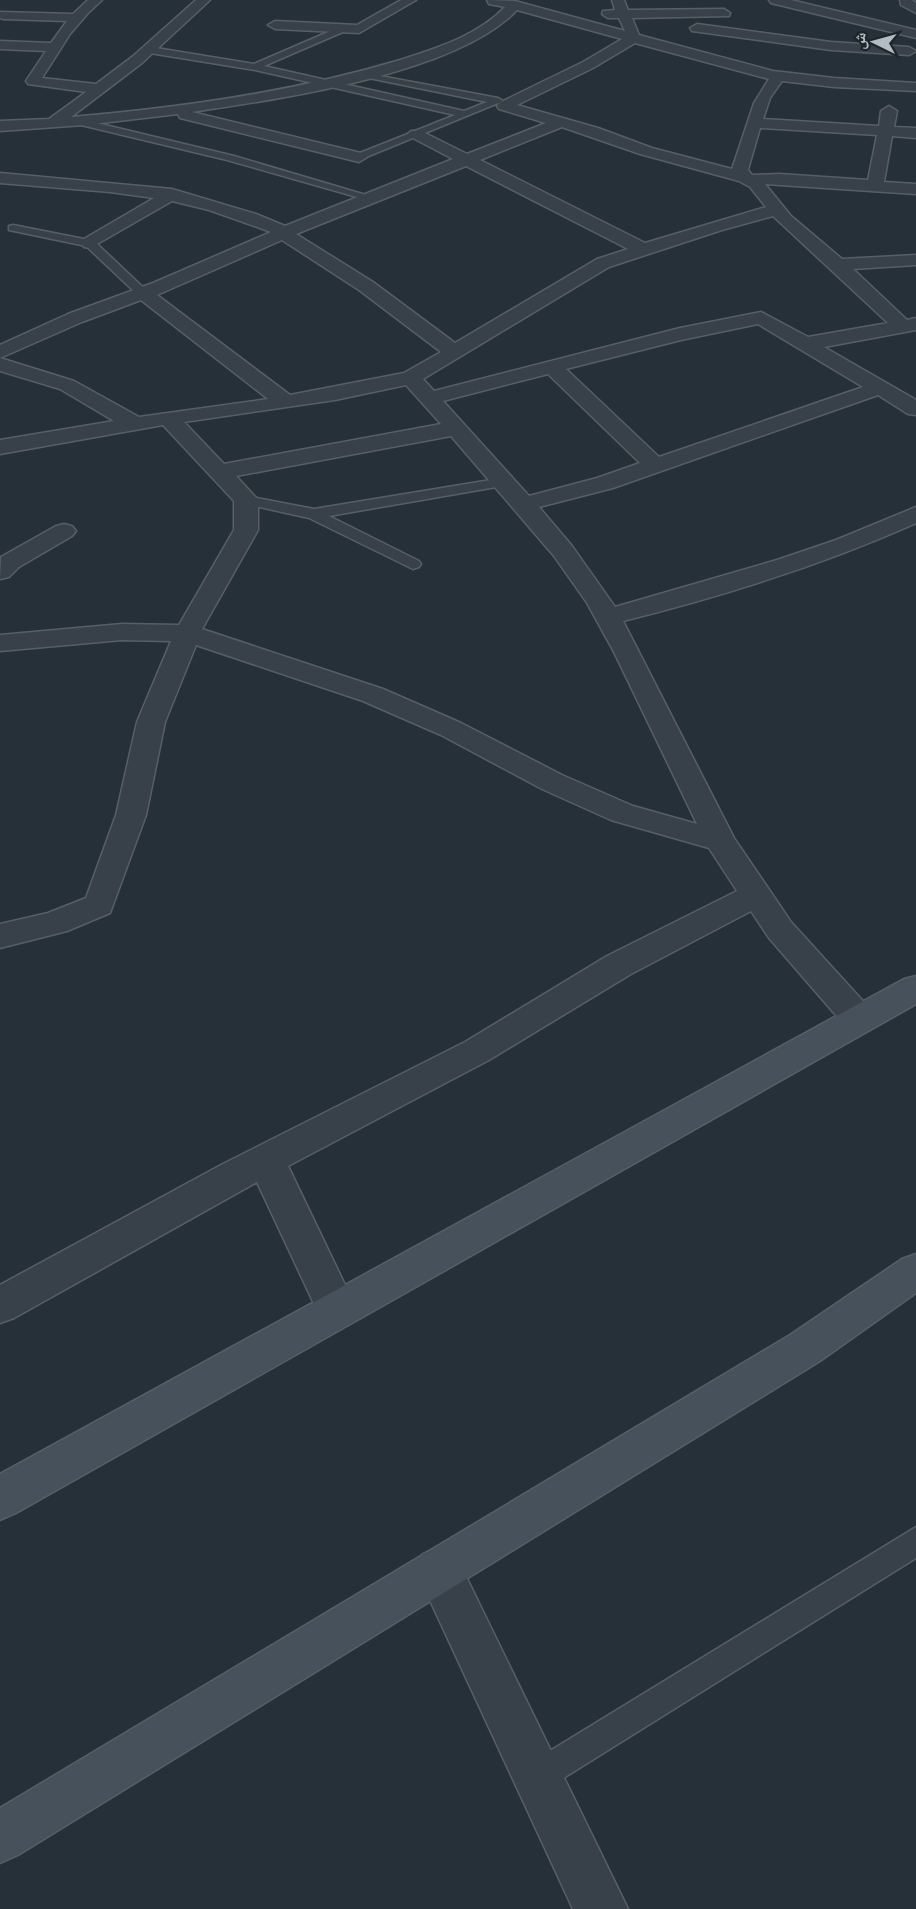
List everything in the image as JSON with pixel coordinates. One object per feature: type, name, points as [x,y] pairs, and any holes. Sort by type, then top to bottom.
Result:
[{"type":"main road","points":[[0,1498],[916,988]]},
{"type":"main road","points":[[0,1838],[805,1348],[916,1271]]},
{"type":"street","points":[[96,0],[67,30],[33,81],[101,89]]},
{"type":"street","points":[[1,109],[54,122],[150,50],[204,0]]},
{"type":"street","points":[[276,25],[359,29],[410,0]]},
{"type":"street","points":[[490,0],[568,19],[755,72],[854,85],[898,76],[916,87]]},
{"type":"street","points":[[775,0],[916,34]]},
{"type":"street","points":[[906,0],[908,6],[916,9]]},
{"type":"street","points":[[0,1],[21,2],[1,20]]},
{"type":"street","points":[[0,126],[80,122],[169,111],[333,84],[424,57],[473,37],[506,15],[515,5]]},
{"type":"street","points":[[568,19],[620,6],[732,10],[662,46]]},
{"type":"street","points":[[620,6],[632,25],[633,38]]},
{"type":"street","points":[[1,20],[77,18]]},
{"type":"street","points":[[1,20],[67,30]]},
{"type":"street","points":[[697,28],[842,47],[912,49],[898,76],[875,186]]},
{"type":"street","points":[[633,38],[588,65],[504,102],[504,106],[593,131],[646,151],[749,180],[779,179],[916,189]]},
{"type":"street","points":[[0,45],[57,47]]},
{"type":"street","points":[[779,75],[762,99],[741,159],[740,171],[785,220],[908,324]]},
{"type":"street","points":[[169,111],[359,158]]},
{"type":"street","points":[[0,352],[75,318],[143,293],[561,122]]},
{"type":"street","points":[[755,123],[916,133]]},
{"type":"street","points":[[416,134],[644,250]]},
{"type":"street","points":[[0,178],[97,185],[172,194],[231,209],[285,233],[366,286],[456,353]]},
{"type":"street","points":[[90,243],[172,194]]},
{"type":"street","points":[[0,447],[168,418],[286,402],[411,378],[603,263],[716,225],[776,210]]},
{"type":"street","points":[[838,265],[916,260]]},
{"type":"street","points":[[143,293],[286,402]]},
{"type":"street","points":[[430,398],[680,334],[761,318],[916,408]]},
{"type":"street","points":[[805,344],[908,324]]},
{"type":"street","points":[[0,364],[67,385],[136,424]]},
{"type":"street","points":[[552,367],[654,465]]},
{"type":"street","points":[[411,378],[563,551],[608,617],[627,652],[720,841],[780,930],[859,1019]]},
{"type":"street","points":[[524,504],[605,483],[879,388]]},
{"type":"street","points":[[0,936],[56,923],[99,905],[131,815],[151,722],[187,633],[246,530],[246,500],[168,418]]},
{"type":"street","points":[[219,472],[456,428]]},
{"type":"street","points":[[608,617],[780,567],[911,521]]},
{"type":"street","points":[[4,563],[64,531]]},
{"type":"street","points":[[0,643],[122,633],[187,633],[373,695],[451,729],[552,782],[622,813],[720,841]]},
{"type":"street","points":[[0,1305],[266,1160],[477,1051],[619,965],[756,895]]},
{"type":"street","points":[[266,1160],[337,1310]]},
{"type":"street","points":[[439,1570],[601,1909]]},
{"type":"lane","points":[[255,67],[342,28]]},
{"type":"lane","points":[[150,50],[255,67],[465,114]]},
{"type":"lane","points":[[364,76],[504,102]]},
{"type":"lane","points":[[359,158],[465,114],[504,102]]},
{"type":"lane","points":[[80,122],[230,158],[371,198]]},
{"type":"lane","points":[[13,228],[90,243],[143,293]]},
{"type":"lane","points":[[314,514],[503,482]]},
{"type":"lane","points":[[246,500],[314,514],[413,564]]},
{"type":"lane","points":[[538,1776],[916,1541]]}]
